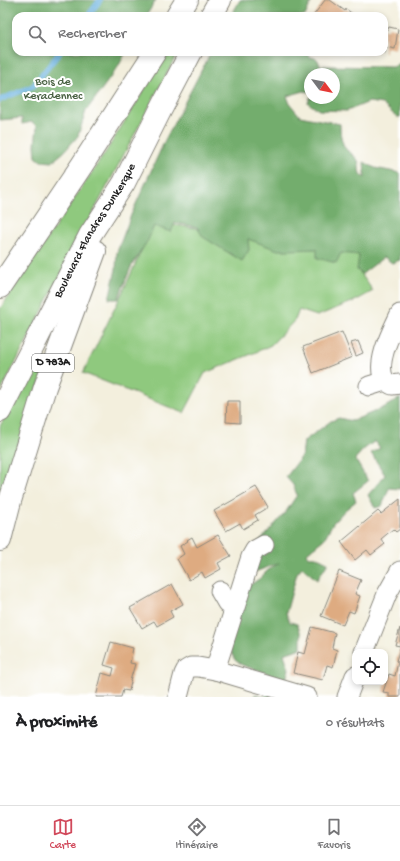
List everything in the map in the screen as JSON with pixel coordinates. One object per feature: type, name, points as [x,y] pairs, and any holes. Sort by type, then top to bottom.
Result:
[{"type":"main road","points":[[180,12],[187,0]]},
{"type":"main road","points":[[213,12],[220,0]]},
{"type":"main road","points":[[0,287],[78,171],[152,56]]},
{"type":"main road","name":"Boulevard Flandres Dunkerque","points":[[0,411],[90,235],[124,183],[189,56]]},
{"type":"main road","name":"D 783A","points":[[0,540],[10,501],[45,387],[118,191]]},
{"type":"street","points":[[385,384],[381,370],[385,351],[400,314]]},
{"type":"street","points":[[215,670],[251,557],[255,550],[264,545]]},
{"type":"street","points":[[365,649],[387,594],[400,571]]},
{"type":"street","points":[[220,591],[227,603],[234,608]]},
{"type":"street","points":[[178,697],[184,674],[186,670],[191,667],[215,670],[307,697]]},
{"type":"street","points":[[347,697],[352,684]]},
{"type":"green space","name":"Bois de Keradennec","points":[[0,0],[156,0],[148,12],[12,12],[12,56],[124,56],[118,67],[86,111],[78,136],[64,152],[52,162],[41,161],[36,157],[35,145],[37,127],[32,122],[22,124],[22,118],[0,120]]},
{"type":"green space","points":[[240,0],[312,0],[307,12],[233,12]]},
{"type":"green space","points":[[166,56],[176,56],[0,393],[0,309],[105,153]]},
{"type":"green space","points":[[209,56],[308,56],[317,59],[321,66],[393,67],[400,64],[400,117],[397,117],[382,104],[369,102],[347,111],[319,110],[310,104],[340,104],[340,68],[304,68],[304,91],[287,96],[290,104],[300,116],[340,124],[341,136],[344,145],[346,149],[357,159],[359,164],[359,172],[362,176],[365,178],[364,162],[375,168],[400,173],[400,260],[392,263],[384,257],[362,274],[357,270],[359,255],[341,253],[336,263],[317,258],[317,249],[278,250],[248,239],[249,250],[242,261],[203,237],[197,227],[175,223],[171,232],[154,226],[148,240],[131,267],[118,299],[109,299],[116,269],[117,252],[131,215],[165,140]]},
{"type":"green space","points":[[154,222],[365,253],[361,274],[373,291],[357,300],[317,316],[299,310],[295,320],[271,345],[205,373],[184,413],[83,373],[125,287]]},
{"type":"green space","points":[[38,356],[47,361],[0,502],[0,426]]},
{"type":"green space","points":[[400,398],[400,489],[389,488],[382,506],[375,508],[368,495],[385,475],[371,453],[380,448],[375,441],[363,450],[355,459],[368,481],[353,493],[356,501],[333,523],[324,539],[307,553],[308,557],[319,558],[328,563],[317,580],[302,567],[297,573],[286,613],[290,622],[297,624],[301,634],[301,648],[284,654],[289,669],[284,686],[283,697],[265,697],[269,674],[242,665],[235,660],[231,651],[231,636],[247,587],[279,563],[252,573],[260,541],[285,513],[297,495],[293,485],[286,477],[302,456],[304,441],[331,421],[339,418],[352,421],[383,408]]},
{"type":"green space","points":[[255,694],[265,697],[255,697]]},
{"type":"building","points":[[325,0],[330,0],[345,11],[346,9],[350,12],[316,12]]},
{"type":"building","points":[[389,27],[398,29],[395,49],[388,47]]},
{"type":"building","points":[[342,332],[352,357],[313,373],[303,347]]},
{"type":"building","points":[[358,341],[363,353],[356,356],[351,343]]},
{"type":"building","points":[[227,401],[240,401],[240,423],[226,422]]},
{"type":"building","points":[[256,487],[268,507],[255,515],[258,520],[243,529],[240,523],[226,531],[214,511]]},
{"type":"building","points":[[400,499],[400,529],[396,532],[393,529],[381,539],[385,544],[371,555],[367,550],[355,560],[341,542],[378,511],[381,514]]},
{"type":"building","points":[[218,535],[231,556],[218,563],[221,569],[205,578],[202,572],[189,580],[177,559],[184,554],[180,546],[192,537],[197,547]]},
{"type":"building","points":[[339,571],[361,580],[355,594],[360,596],[354,613],[349,611],[343,625],[321,616]]},
{"type":"building","points":[[172,584],[183,604],[170,611],[173,617],[157,626],[154,621],[142,628],[130,608]]},
{"type":"building","points":[[312,627],[335,633],[332,648],[337,650],[333,667],[327,665],[323,680],[293,673],[298,652],[305,654]]},
{"type":"building","points":[[400,628],[400,646],[395,645]]},
{"type":"building","points":[[111,642],[133,648],[130,663],[135,664],[129,691],[123,690],[121,697],[96,697],[102,673],[112,676],[114,668],[104,665]]},
{"type":"building","points":[[400,648],[400,697],[389,697],[389,693],[383,692],[385,685],[388,685],[389,674],[395,676],[398,662],[396,661]]},
{"type":"waterway","points":[[91,12],[100,0]]},
{"type":"waterway","points":[[0,100],[33,86],[57,56]]}]
